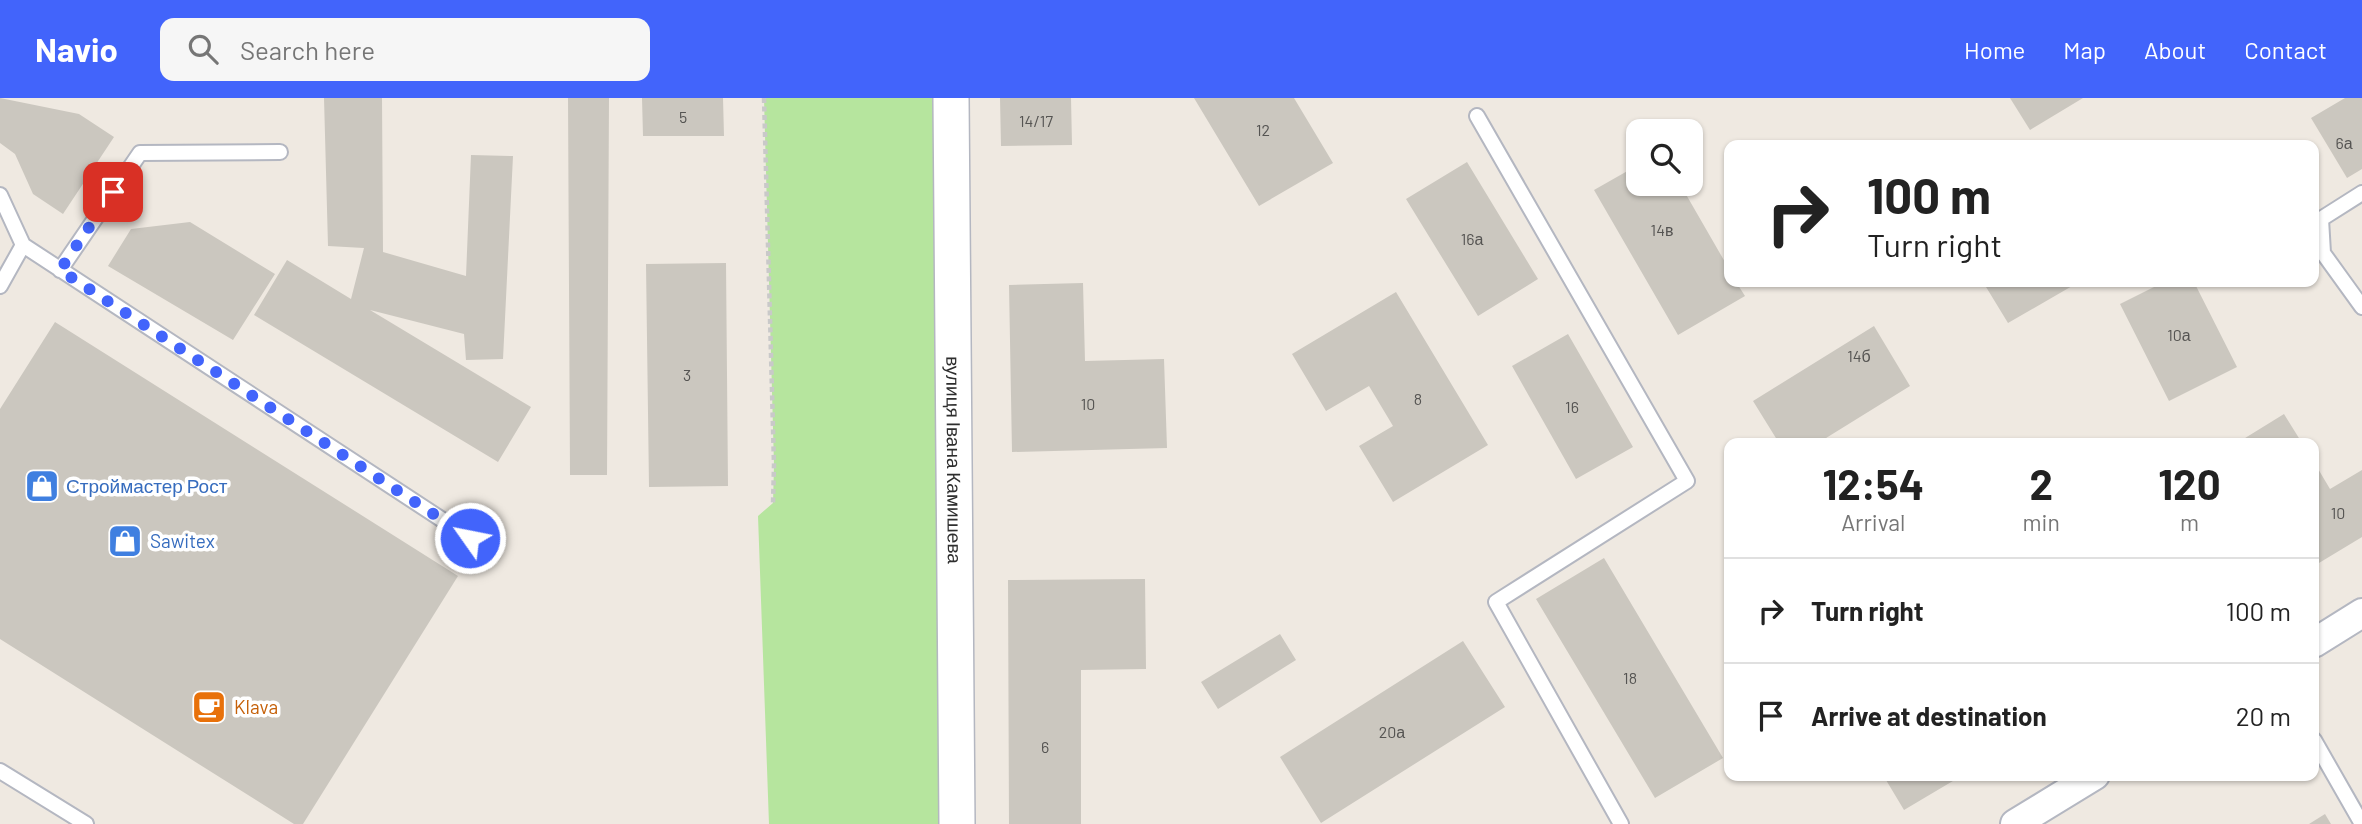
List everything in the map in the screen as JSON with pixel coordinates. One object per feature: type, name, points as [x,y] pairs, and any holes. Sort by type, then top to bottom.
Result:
[{"type":"street","name":"вулиця Івана Камишева","points":[[951,98],[957,824]]},
{"type":"street","points":[[2319,640],[2362,613]]},
{"type":"street","points":[[2015,824],[2085,781]]},
{"type":"lane","points":[[1478,116],[1686,481],[1496,602],[1621,824]]},
{"type":"lane","points":[[60,270],[140,153],[280,152]]},
{"type":"lane","points":[[2362,193],[2321,219],[2323,253],[2362,307]]},
{"type":"lane","points":[[0,195],[23,245],[470,538]]},
{"type":"lane","points":[[0,286],[23,245]]},
{"type":"lane","points":[[2319,749],[2362,824]]},
{"type":"lane","points":[[0,771],[86,824]]},
{"type":"path","points":[[764,98],[773,503]]},
{"type":"green space","points":[[764,98],[951,98],[957,824],[769,824],[758,516],[773,503],[774,465]]},
{"type":"building","points":[[0,98],[79,114],[114,137],[63,214],[33,194],[15,154],[0,143]]},
{"type":"building","points":[[324,98],[382,98],[383,252],[466,276],[471,155],[513,156],[503,359],[466,360],[464,334],[370,310],[531,407],[498,462],[254,315],[287,260],[351,299],[364,248],[328,246]]},
{"type":"building","points":[[568,98],[609,98],[607,475],[570,475]]},
{"type":"building","points":[[642,98],[723,98],[724,136],[643,136]]},
{"type":"building","points":[[1000,98],[1071,98],[1072,145],[1001,146]]},
{"type":"building","points":[[1194,98],[1294,98],[1333,163],[1259,206]]},
{"type":"building","points":[[2010,98],[2083,98],[2030,130]]},
{"type":"building","points":[[2345,98],[2362,98],[2362,169],[2347,178],[2311,118]]},
{"type":"building","points":[[1467,162],[1538,279],[1478,316],[1406,199]]},
{"type":"building","points":[[1626,172],[1626,196],[1687,196],[1724,260],[1724,287],[1739,287],[1745,296],[1678,335],[1594,190]]},
{"type":"building","points":[[190,222],[275,274],[233,340],[108,266],[131,229]]},
{"type":"building","points":[[726,263],[728,486],[649,487],[646,264]]},
{"type":"building","points":[[1083,283],[1085,361],[1164,359],[1167,448],[1012,452],[1009,285]]},
{"type":"building","points":[[1986,287],[2070,287],[2008,323]]},
{"type":"building","points":[[2154,287],[2197,287],[2237,367],[2169,401],[2120,304]]},
{"type":"building","points":[[1396,292],[1488,445],[1393,502],[1359,446],[1393,426],[1369,386],[1326,411],[1292,354]]},
{"type":"building","points":[[55,322],[458,576],[303,824],[294,824],[0,639],[0,409]]},
{"type":"building","points":[[1874,326],[1910,386],[1826,438],[1776,438],[1753,401]]},
{"type":"building","points":[[1568,334],[1633,447],[1576,479],[1512,366]]},
{"type":"building","points":[[2284,414],[2299,438],[2245,438]]},
{"type":"building","points":[[2319,470],[2330,489],[2362,470],[2362,537],[2319,563]]},
{"type":"building","points":[[1604,558],[1723,758],[1655,798],[1536,599]]},
{"type":"building","points":[[1145,579],[1146,669],[1081,670],[1081,824],[1009,824],[1008,580]]},
{"type":"building","points":[[1280,634],[1296,660],[1218,709],[1201,682]]},
{"type":"building","points":[[1463,641],[1505,707],[1321,823],[1280,757]]},
{"type":"building","points":[[1887,781],[1953,781],[1904,810]]},
{"type":"building","points":[[2325,814],[2331,824],[2309,824]]},
{"type":"place","name":"Строймастер Рост","points":[[42,486]]},
{"type":"place","name":"Sawitex","points":[[125,541]]},
{"type":"place","name":"Klava","points":[[209,707]]},
{"type":"route","points":[[113,192],[60,270],[470,538]]}]
